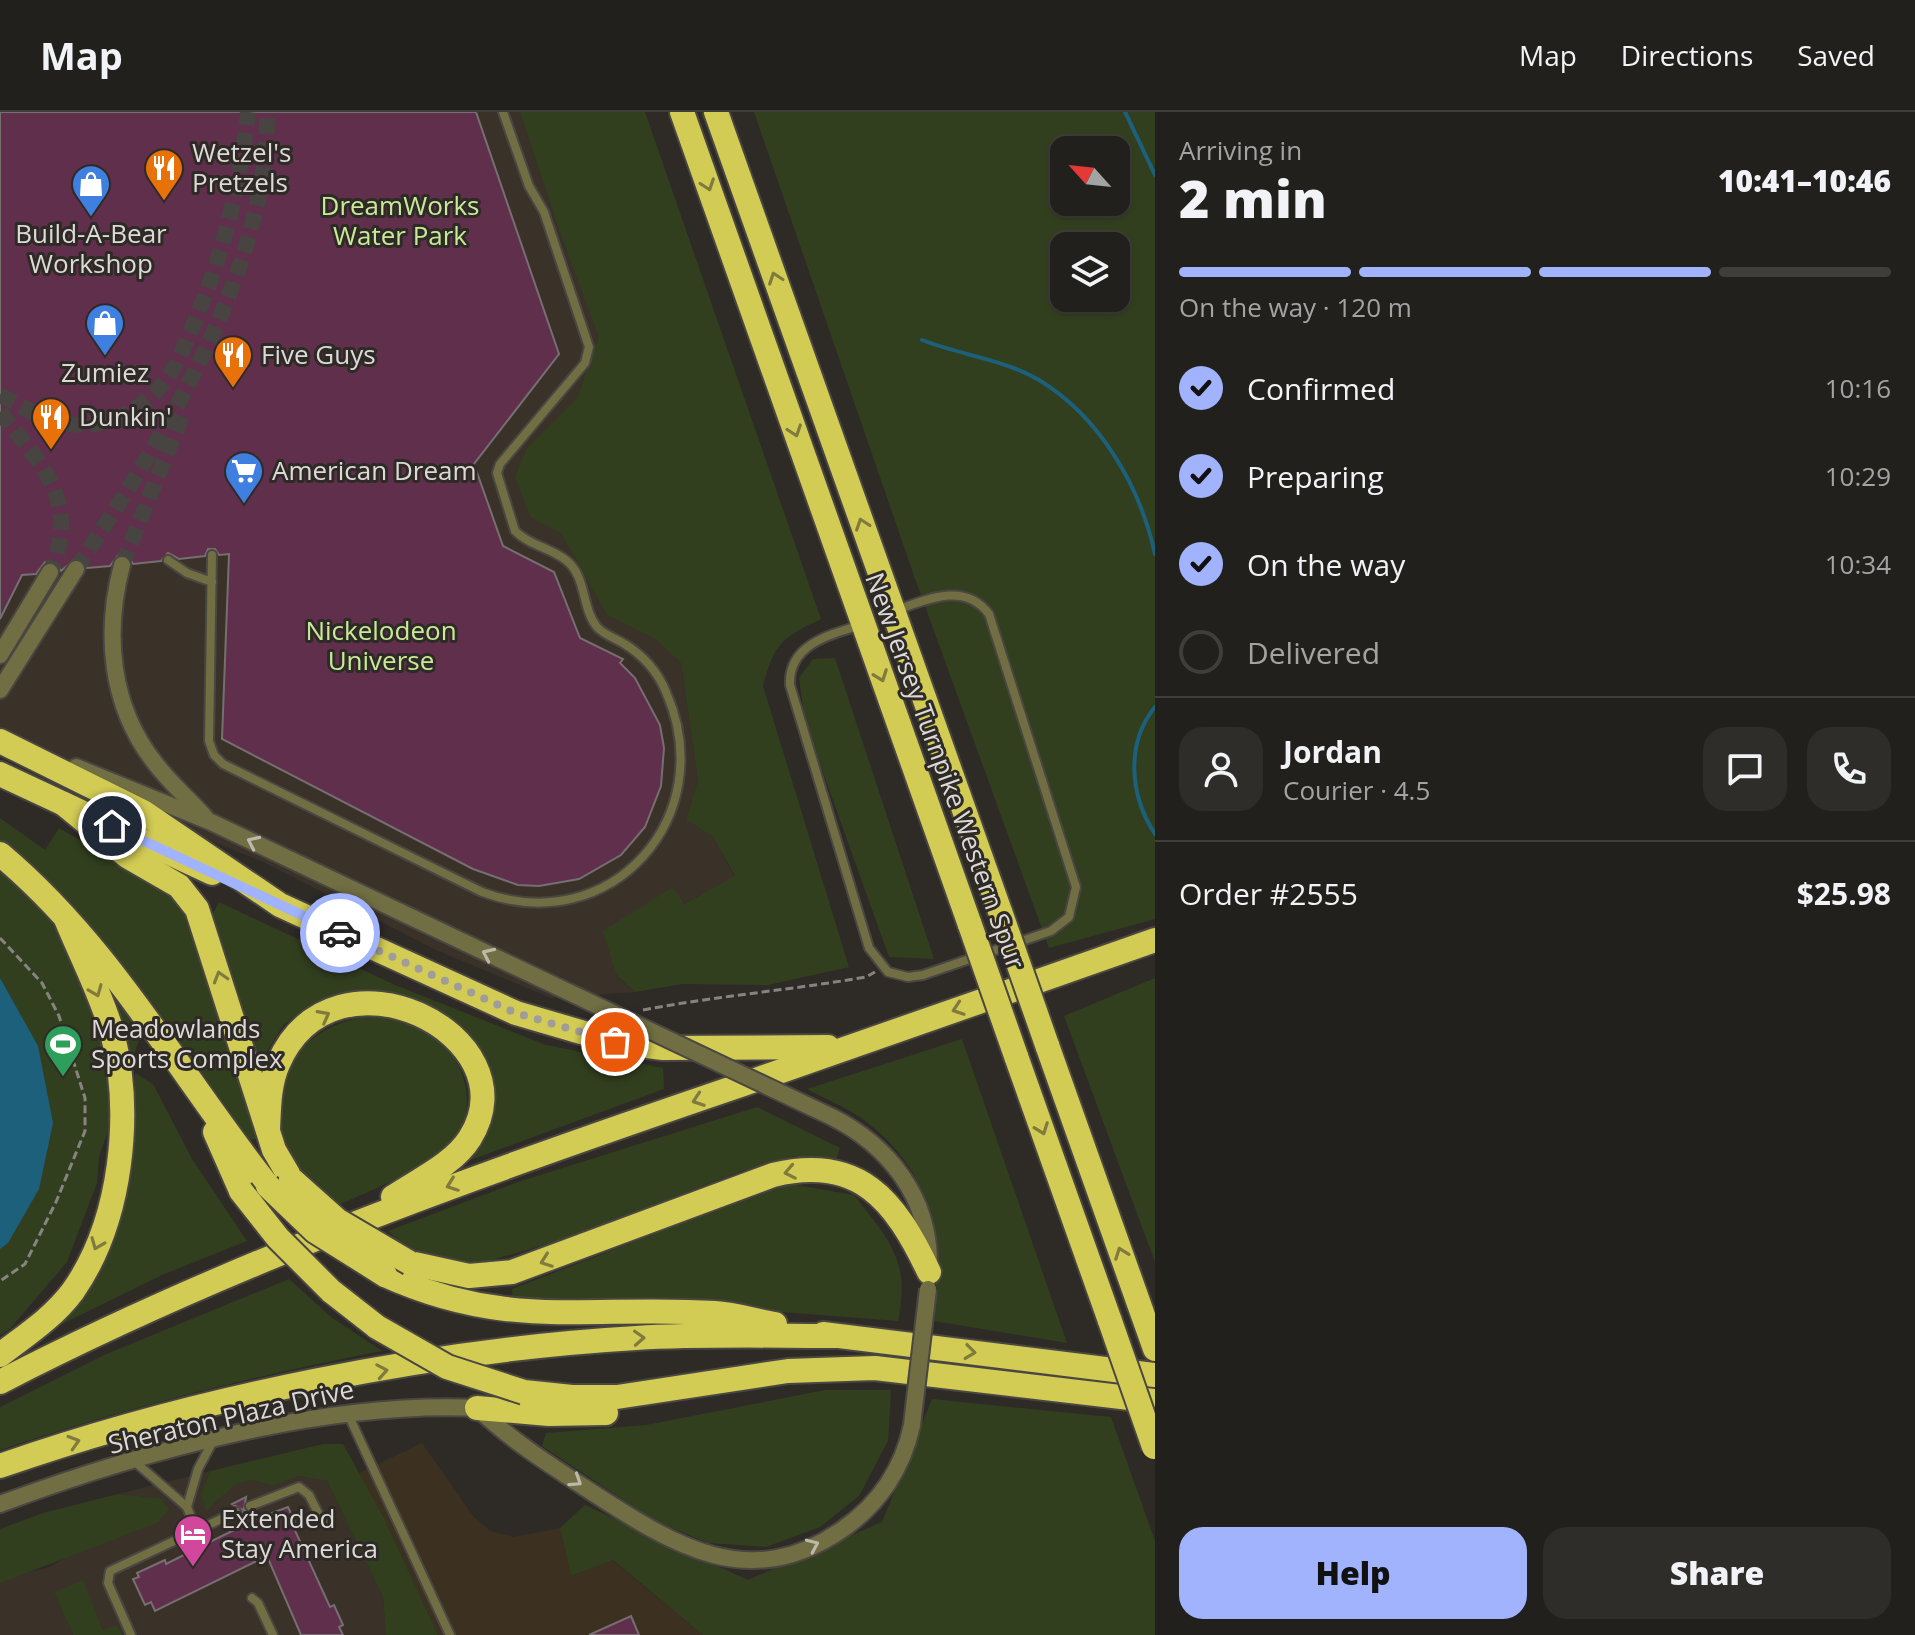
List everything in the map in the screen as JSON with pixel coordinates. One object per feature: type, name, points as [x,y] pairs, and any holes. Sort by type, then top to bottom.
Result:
[{"type":"highway","name":"New Jersey Turnpike Western Spur","points":[[682,112],[1155,1448]]},
{"type":"highway","name":"New Jersey Turnpike Western Spur","points":[[716,112],[1151,1338]]},
{"type":"highway","points":[[0,740],[143,812],[280,905]]},
{"type":"highway","points":[[0,774],[493,1004],[595,1037],[688,1050],[851,1046]]},
{"type":"highway","points":[[64,804],[127,856],[172,880],[192,900],[209,940],[274,1150],[280,1183],[410,1263],[469,1276],[512,1272],[773,1175],[817,1169],[854,1177],[881,1196],[905,1224],[929,1280]]},
{"type":"highway","points":[[0,854],[66,919],[131,993],[195,1086],[280,1183],[315,1231],[385,1275],[445,1298],[503,1311],[569,1315],[717,1313],[837,1336],[1155,1375]]},
{"type":"highway","points":[[0,1355],[40,1326],[74,1289],[97,1244],[116,1175],[121,1121],[115,1047],[66,919]]},
{"type":"highway","points":[[0,1382],[163,1303],[358,1221],[1155,940]]},
{"type":"highway","points":[[268,1130],[279,1062],[301,1032],[322,1016],[347,1006],[388,1003],[412,1009],[443,1027],[466,1052],[476,1072],[481,1095],[476,1127],[458,1152],[358,1221]]},
{"type":"highway","points":[[195,1086],[241,1191],[288,1249],[331,1291],[377,1327],[447,1367],[524,1392],[572,1397],[617,1397],[815,1369],[896,1369],[1155,1401]]},
{"type":"highway","points":[[0,1466],[193,1409],[439,1361],[636,1338],[837,1336]]},
{"type":"highway","points":[[477,1408],[549,1414],[610,1413],[834,1379],[958,1379]]},
{"type":"street","points":[[122,565],[112,636],[115,668],[127,714],[156,766],[211,822]]},
{"type":"street","points":[[0,690],[76,569]]},
{"type":"street","points":[[0,655],[50,572]]},
{"type":"street","points":[[0,740],[211,822],[832,1117],[875,1145],[903,1177],[922,1216],[929,1280],[912,1425],[894,1474],[876,1500],[851,1523],[799,1551],[771,1558],[739,1559],[708,1555],[665,1539],[510,1439],[477,1408]]},
{"type":"street","name":"Sheraton Plaza Drive","points":[[0,1504],[133,1461],[347,1414],[415,1407],[477,1408]]},
{"type":"lane","points":[[212,555],[209,741],[214,755],[223,764],[482,892],[520,903],[562,901],[604,888],[626,873],[656,841],[670,815],[681,767],[678,727],[666,691],[655,669],[637,651],[595,624],[573,567],[515,531],[497,473],[500,464],[585,363],[589,347],[544,212],[529,186],[503,112]]},
{"type":"lane","points":[[168,560],[187,573],[212,582]]},
{"type":"lane","points":[[863,625],[820,639],[803,649],[790,669],[790,685],[866,940],[882,968],[901,977],[923,975],[1044,935],[1069,917],[1076,896],[1073,870],[989,614],[970,598],[951,595],[893,612]]},
{"type":"lane","points":[[347,1414],[450,1635]]},
{"type":"lane","points":[[187,1507],[198,1469],[213,1441]]},
{"type":"lane","points":[[133,1461],[187,1507],[196,1530]]},
{"type":"lane","points":[[250,1506],[299,1487],[309,1495],[323,1523]]},
{"type":"lane","points":[[131,1635],[108,1583],[110,1571],[236,1512]]},
{"type":"lane","points":[[252,1598],[258,1603],[273,1635]]},
{"type":"path","points":[[0,938],[42,983],[59,1016],[85,1098],[85,1131],[56,1202],[25,1264],[0,1281]]},
{"type":"path","points":[[638,1011],[866,977],[882,968]]},
{"type":"shaded area","name":"American Dream","points":[[0,112],[520,112],[560,233],[600,337],[577,398],[527,448],[531,518],[561,532],[607,615],[655,639],[681,663],[698,780],[686,820],[713,837],[735,877],[683,904],[673,888],[616,976],[635,992],[551,998],[436,950],[261,861],[95,794],[0,749]]},
{"type":"shaded area","points":[[422,1443],[473,1516],[490,1531],[514,1537],[560,1528],[571,1576],[612,1560],[703,1635],[438,1635],[384,1518],[359,1473]]},
{"type":"shaded area","points":[[210,1471],[201,1493],[213,1505],[236,1484],[252,1480],[273,1486],[299,1476],[327,1481],[383,1597],[386,1635],[123,1635],[117,1625],[104,1631],[82,1581],[54,1592],[73,1635],[0,1635],[0,1583],[16,1575],[50,1567],[160,1498],[118,1494]]},
{"type":"green space","points":[[520,112],[645,112],[821,619],[781,644],[771,660],[763,686],[849,967],[768,985],[683,984],[635,992],[617,976],[603,931],[673,887],[684,904],[735,876],[713,837],[686,820],[698,780],[681,663],[655,639],[607,615],[561,533],[531,518],[515,477],[527,448],[577,398],[599,337]]},
{"type":"green space","points":[[754,112],[1155,112],[1155,919],[1049,948],[913,573]]},
{"type":"green space","points":[[835,658],[934,959],[889,957],[805,722],[799,678],[813,659]]},
{"type":"green space","name":"Meadowlands Sports Complex","points":[[0,818],[45,850],[59,828],[159,885],[187,912],[257,1139],[250,1140],[152,1002],[99,1157],[97,1183],[67,1262],[9,1330],[0,1335]]},
{"type":"green space","points":[[219,902],[395,985],[546,1045],[663,1068],[664,1089],[457,1165],[476,1143],[470,1040],[333,998],[284,1024],[256,1069],[211,917]]},
{"type":"green space","points":[[1155,978],[1155,1262],[1064,1016]]},
{"type":"green space","points":[[378,1014],[419,1026],[434,1034],[450,1052],[464,1079],[467,1094],[464,1124],[457,1138],[438,1157],[337,1206],[300,1173],[283,1148],[280,1140],[282,1090],[287,1072],[308,1043],[339,1024]]},
{"type":"green space","points":[[962,1039],[1067,1343],[934,1321],[936,1262],[933,1234],[928,1208],[918,1184],[904,1160],[886,1139],[855,1114],[807,1089]]},
{"type":"green space","points":[[135,1073],[153,1084],[192,1159],[247,1241],[162,1275],[56,1327],[109,1243],[134,1153]]},
{"type":"green space","points":[[757,1107],[840,1148],[835,1163],[793,1156],[739,1172],[568,1238],[475,1265],[408,1250],[388,1231],[518,1182]]},
{"type":"green space","points":[[785,1183],[854,1195],[894,1252],[902,1282],[898,1321],[730,1308],[513,1303],[512,1289]]},
{"type":"green space","points":[[289,1279],[331,1317],[382,1351],[189,1394],[0,1450],[0,1407],[104,1355]]},
{"type":"green space","points":[[825,1390],[891,1390],[888,1441],[859,1496],[820,1527],[766,1547],[708,1543],[655,1521],[542,1446],[546,1433],[646,1425]]},
{"type":"green space","points":[[932,1399],[1111,1417],[1155,1541],[1155,1635],[703,1635],[613,1560],[571,1576],[560,1528],[585,1505],[748,1580],[882,1522]]},
{"type":"green space","points":[[323,1444],[343,1444],[384,1518],[438,1635],[386,1635],[383,1597],[327,1481],[299,1476],[273,1486],[252,1480],[236,1484],[206,1511],[201,1493],[210,1471]]},
{"type":"green space","points":[[118,1494],[160,1498],[169,1509],[157,1523],[0,1583],[0,1529],[43,1513]]},
{"type":"green space","points":[[83,1580],[103,1630],[117,1625],[123,1635],[73,1635],[54,1592]]},
{"type":"water","points":[[0,978],[38,1046],[53,1123],[39,1189],[8,1243],[0,1249]]},
{"type":"building","name":"American Dream","points":[[0,112],[476,112],[559,354],[474,464],[503,546],[554,572],[580,638],[623,659],[620,663],[635,678],[660,725],[664,748],[661,786],[645,827],[621,855],[579,879],[539,886],[518,885],[473,869],[222,739],[229,554],[219,555],[215,549],[208,549],[205,556],[179,559],[168,553],[161,561],[133,564],[129,556],[119,554],[110,566],[87,568],[82,560],[76,558],[61,571],[55,562],[45,562],[36,574],[22,575],[0,619]]},
{"type":"building","name":"Extended Stay America","points":[[246,1497],[244,1509],[253,1512],[256,1519],[288,1507],[295,1522],[292,1524],[330,1607],[334,1605],[343,1625],[339,1627],[343,1635],[301,1635],[267,1556],[155,1611],[151,1602],[145,1605],[133,1579],[139,1577],[137,1573],[165,1560],[166,1564],[242,1526],[239,1519],[243,1510],[232,1504]]},
{"type":"building","points":[[631,1616],[639,1635],[589,1635]]},
{"type":"waterway","points":[[1125,112],[1155,175]]},
{"type":"waterway","points":[[922,340],[1025,373],[1061,395],[1081,413],[1099,433],[1128,479],[1155,554]]},
{"type":"waterway","points":[[1155,707],[1139,737],[1134,770],[1140,803],[1155,834]]},
{"type":"tunnel","points":[[0,395],[51,420],[85,425],[109,421],[131,411],[160,388],[182,352],[214,272],[235,193],[248,112]]},
{"type":"tunnel","points":[[76,569],[174,410],[230,293],[250,233],[263,173],[267,112]]},
{"type":"tunnel","points":[[122,565],[184,411]]},
{"type":"tunnel","points":[[0,412],[42,468],[59,504],[61,525],[50,572]]},
{"type":"way so far","points":[[340,933],[516,1013],[555,1027],[615,1042]]},
{"type":"place","name":"Wetzel's Pretzels","points":[[164,202]]},
{"type":"place","name":"Build-A-Bear Workshop","points":[[91,218]]},
{"type":"place","name":"Zumiez","points":[[105,357]]},
{"type":"place","name":"Five Guys","points":[[233,389]]},
{"type":"place","name":"Dunkin'","points":[[51,451]]},
{"type":"place","name":"American Dream","points":[[244,505]]},
{"type":"place","name":"Meadowlands Sports Complex","points":[[63,1078]]},
{"type":"place","name":"Extended Stay America","points":[[193,1568]]},
{"type":"route","points":[[112,826],[340,933]]},
{"type":"park label","name":"DreamWorks Water Park","points":[[400,221]]},
{"type":"park label","name":"Nickelodeon Universe","points":[[381,646]]}]
